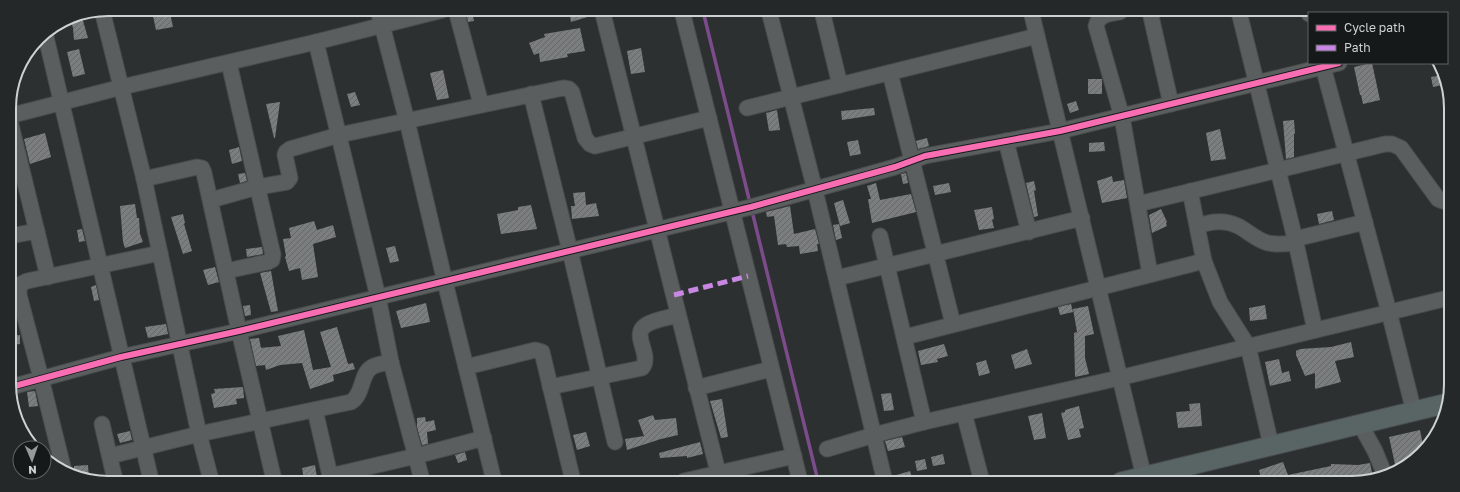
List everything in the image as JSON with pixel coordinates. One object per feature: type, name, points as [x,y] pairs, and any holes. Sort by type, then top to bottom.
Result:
[{"type":"main road","points":[[1148,476],[1442,405]]},
{"type":"street","points":[[104,16],[144,179],[199,434],[210,476]]},
{"type":"street","points":[[380,16],[407,121],[493,476]]},
{"type":"street","points":[[16,114],[122,87],[229,63],[419,16]]},
{"type":"street","points":[[458,16],[481,104]]},
{"type":"street","points":[[604,16],[718,472]]},
{"type":"street","points":[[683,16],[799,476]]},
{"type":"street","points":[[770,16],[792,96],[837,278],[884,476]]},
{"type":"street","points":[[823,16],[840,85]]},
{"type":"street","points":[[1032,16],[1144,476]]},
{"type":"street","points":[[1107,16],[1097,20],[1096,26],[1122,117],[1150,274]]},
{"type":"street","points":[[1151,16],[1171,104]]},
{"type":"street","points":[[1240,16],[1296,241],[1315,330]]},
{"type":"street","points":[[747,108],[1037,36]]},
{"type":"street","points":[[47,40],[121,357],[151,476]]},
{"type":"street","points":[[316,42],[378,298],[391,362],[421,476]]},
{"type":"street","points":[[226,271],[268,262],[273,258],[229,63]]},
{"type":"street","points":[[16,386],[121,357],[239,331],[732,212],[815,190],[938,153],[1060,131],[1122,117],[1256,84],[1322,65],[1389,312],[1414,412]]},
{"type":"street","points":[[890,72],[952,324]]},
{"type":"street","points":[[211,200],[258,187],[289,181],[285,155],[287,150],[338,135],[563,88],[571,90],[585,138],[590,144],[599,146],[708,118]]},
{"type":"street","points":[[531,94],[615,442]]},
{"type":"street","points":[[1006,141],[1029,232]]},
{"type":"street","points":[[1138,204],[1385,144],[1396,145],[1401,148],[1438,199],[1444,201]]},
{"type":"street","points":[[16,146],[48,277]]},
{"type":"street","points":[[144,179],[197,167],[202,168],[211,200],[239,331],[273,476]]},
{"type":"street","points":[[1190,191],[1204,261],[1220,302],[1248,346],[1271,445]]},
{"type":"street","points":[[837,278],[936,255],[1082,218]]},
{"type":"street","points":[[1198,226],[1213,221],[1224,222],[1237,225],[1252,236],[1268,243],[1282,244],[1365,222]]},
{"type":"street","points":[[16,235],[36,231]]},
{"type":"street","points":[[880,236],[924,422]]},
{"type":"street","points":[[61,463],[18,290],[19,285],[48,277],[160,253]]},
{"type":"street","points":[[905,337],[952,324],[1099,289],[1150,274],[1204,261]]},
{"type":"street","points":[[827,449],[924,422],[1119,378],[1444,299]]},
{"type":"street","points":[[550,387],[642,368],[646,358],[639,335],[642,327],[652,322],[678,315]]},
{"type":"street","points":[[466,367],[538,350],[542,354],[572,476]]},
{"type":"street","points":[[110,456],[199,434],[350,402],[356,399],[370,368],[391,362]]},
{"type":"street","points":[[696,388],[772,369]]},
{"type":"street","points":[[314,410],[330,476]]},
{"type":"street","points":[[964,413],[980,476]]},
{"type":"street","points":[[102,424],[114,476]]},
{"type":"street","points":[[1360,424],[1375,451],[1383,471]]},
{"type":"street","points":[[339,476],[484,438]]},
{"type":"street","points":[[703,476],[794,456]]},
{"type":"building","points":[[153,16],[171,16],[173,27],[156,30]]},
{"type":"building","points":[[467,16],[473,16],[474,21],[468,22]]},
{"type":"building","points":[[570,16],[591,16],[571,22]]},
{"type":"building","points":[[83,20],[88,38],[74,40],[72,24]]},
{"type":"building","points":[[580,28],[585,51],[567,54],[568,57],[540,62],[539,53],[534,55],[529,43],[545,37],[544,34]]},
{"type":"building","points":[[641,48],[645,72],[631,74],[627,51]]},
{"type":"building","points":[[79,49],[85,74],[73,77],[67,52]]},
{"type":"building","points":[[1372,64],[1380,100],[1363,104],[1354,67]]},
{"type":"building","points":[[443,70],[449,98],[437,100],[430,73]]},
{"type":"building","points":[[1438,76],[1441,85],[1433,87],[1431,77]]},
{"type":"building","points":[[1088,79],[1102,79],[1102,94],[1088,94]]},
{"type":"building","points":[[355,92],[360,105],[351,107],[347,94]]},
{"type":"building","points":[[1076,101],[1079,110],[1070,113],[1067,104]]},
{"type":"building","points":[[280,102],[275,138],[274,138],[266,104]]},
{"type":"building","points":[[874,108],[875,115],[842,120],[841,111]]},
{"type":"building","points":[[777,110],[780,130],[769,131],[766,113]]},
{"type":"building","points":[[1294,120],[1294,157],[1286,159],[1283,121]]},
{"type":"building","points":[[1220,129],[1226,159],[1211,161],[1206,133]]},
{"type":"building","points":[[45,133],[51,157],[30,164],[24,139]]},
{"type":"building","points":[[927,138],[929,146],[918,149],[916,141]]},
{"type":"building","points":[[858,140],[861,154],[850,156],[847,142]]},
{"type":"building","points":[[1104,142],[1105,151],[1089,152],[1089,143]]},
{"type":"building","points":[[239,147],[242,161],[232,164],[229,150]]},
{"type":"building","points":[[245,173],[247,181],[240,183],[238,174]]},
{"type":"building","points":[[906,173],[908,183],[903,184],[901,174]]},
{"type":"building","points":[[1112,176],[1113,182],[1124,180],[1127,198],[1102,203],[1097,181]]},
{"type":"building","points":[[1034,181],[1038,216],[1034,217],[1026,183]]},
{"type":"building","points":[[876,183],[880,200],[911,194],[916,212],[872,223],[868,199],[871,199],[867,186]]},
{"type":"building","points":[[949,183],[951,192],[935,195],[933,186]]},
{"type":"building","points":[[585,192],[586,205],[596,203],[599,216],[572,219],[571,206],[575,206],[573,193]]},
{"type":"building","points":[[843,200],[850,223],[840,226],[834,203]]},
{"type":"building","points":[[135,204],[137,218],[139,218],[140,234],[143,242],[125,248],[123,242],[120,206]]},
{"type":"building","points":[[531,205],[537,229],[501,234],[497,214],[518,210],[518,207]]},
{"type":"building","points":[[790,206],[794,234],[815,229],[819,244],[817,244],[818,251],[800,254],[799,246],[787,247],[786,244],[778,245],[774,216],[767,217],[766,212]]},
{"type":"building","points":[[992,207],[994,219],[992,220],[994,228],[979,230],[974,210]]},
{"type":"building","points":[[1161,209],[1167,222],[1167,226],[1152,233],[1149,215]]},
{"type":"building","points":[[1332,211],[1334,220],[1319,224],[1317,214]]},
{"type":"building","points":[[183,214],[184,224],[192,251],[183,254],[171,217]]},
{"type":"building","points":[[314,221],[317,230],[333,225],[336,237],[313,244],[318,277],[302,280],[300,268],[289,271],[285,257],[283,239],[291,238],[289,228]]},
{"type":"building","points":[[839,224],[842,238],[836,240],[833,225]]},
{"type":"building","points":[[82,229],[85,241],[79,242],[77,230]]},
{"type":"building","points":[[395,246],[399,261],[390,263],[386,248]]},
{"type":"building","points":[[262,247],[263,254],[247,257],[246,249]]},
{"type":"building","points":[[215,267],[219,282],[208,285],[203,270]]},
{"type":"building","points":[[271,271],[278,311],[271,312],[260,273]]},
{"type":"building","points":[[96,285],[99,300],[94,301],[91,287]]},
{"type":"building","points":[[426,303],[430,322],[401,328],[396,311]]},
{"type":"building","points":[[1071,304],[1073,312],[1060,315],[1058,307]]},
{"type":"building","points":[[250,305],[251,315],[245,316],[243,306]]},
{"type":"building","points":[[1265,305],[1267,319],[1250,321],[1249,308]]},
{"type":"building","points":[[1088,306],[1094,334],[1085,336],[1085,358],[1089,374],[1075,377],[1074,333],[1077,332],[1073,309]]},
{"type":"building","points":[[166,324],[168,334],[148,338],[145,327]]},
{"type":"building","points":[[337,327],[348,364],[353,363],[355,369],[333,375],[334,381],[310,389],[302,363],[280,365],[266,370],[265,365],[256,366],[250,339],[259,338],[261,348],[281,346],[278,336],[304,330],[313,370],[331,367],[320,332]]},
{"type":"building","points":[[16,335],[20,335],[20,344],[16,344]]},
{"type":"building","points":[[1351,342],[1354,357],[1335,361],[1341,382],[1315,389],[1315,373],[1305,376],[1296,355],[1296,351],[1300,349],[1331,347]]},
{"type":"building","points":[[944,344],[948,356],[937,359],[938,362],[921,365],[918,351]]},
{"type":"building","points":[[1027,349],[1032,364],[1015,369],[1011,355]]},
{"type":"building","points":[[1279,359],[1282,373],[1289,371],[1291,381],[1270,386],[1265,362]]},
{"type":"building","points":[[986,360],[990,373],[979,376],[976,363]]},
{"type":"building","points":[[243,387],[244,398],[236,399],[237,404],[214,408],[211,394],[215,393],[214,389]]},
{"type":"building","points":[[35,391],[38,406],[29,407],[27,392]]},
{"type":"building","points":[[891,393],[894,410],[884,411],[881,394]]},
{"type":"building","points":[[722,399],[728,437],[721,438],[710,401]]},
{"type":"building","points":[[1200,403],[1202,426],[1178,428],[1176,412],[1190,411],[1189,404]]},
{"type":"building","points":[[1079,406],[1084,428],[1079,429],[1081,437],[1068,440],[1061,413],[1065,412],[1065,410]]},
{"type":"building","points":[[1042,413],[1046,438],[1034,440],[1028,416]]},
{"type":"building","points":[[653,415],[655,420],[676,418],[678,435],[627,450],[625,439],[644,436],[638,420]]},
{"type":"building","points":[[425,417],[426,422],[434,420],[436,430],[427,432],[428,444],[422,445],[417,427],[417,418]]},
{"type":"building","points":[[1420,430],[1423,443],[1408,457],[1395,466],[1389,437]]},
{"type":"building","points":[[130,431],[132,440],[120,443],[117,434]]},
{"type":"building","points":[[586,432],[590,446],[577,450],[573,435]]},
{"type":"building","points":[[902,437],[905,447],[888,451],[885,441]]},
{"type":"building","points":[[700,442],[703,454],[687,458],[687,456],[660,458],[659,453]]},
{"type":"building","points":[[465,452],[467,460],[458,463],[455,455]]},
{"type":"building","points":[[943,454],[945,464],[933,466],[931,457]]},
{"type":"building","points":[[925,459],[927,469],[917,471],[915,461]]},
{"type":"building","points":[[1283,462],[1288,475],[1331,466],[1331,464],[1358,465],[1370,463],[1372,473],[1358,476],[1260,476],[1259,470]]},
{"type":"building","points":[[88,465],[89,474],[74,469],[74,466]]},
{"type":"building","points":[[315,465],[317,476],[303,476],[302,468]]},
{"type":"building","points":[[910,471],[911,476],[893,476]]},
{"type":"waterway","points":[[704,16],[750,203]]},
{"type":"waterway","points":[[752,211],[817,476]]},
{"type":"marked path","points":[[674,295],[748,276]]},
{"type":"cycle path","points":[[16,386],[121,357],[239,331],[751,207],[895,167],[925,156],[1060,131],[1335,64]]}]
